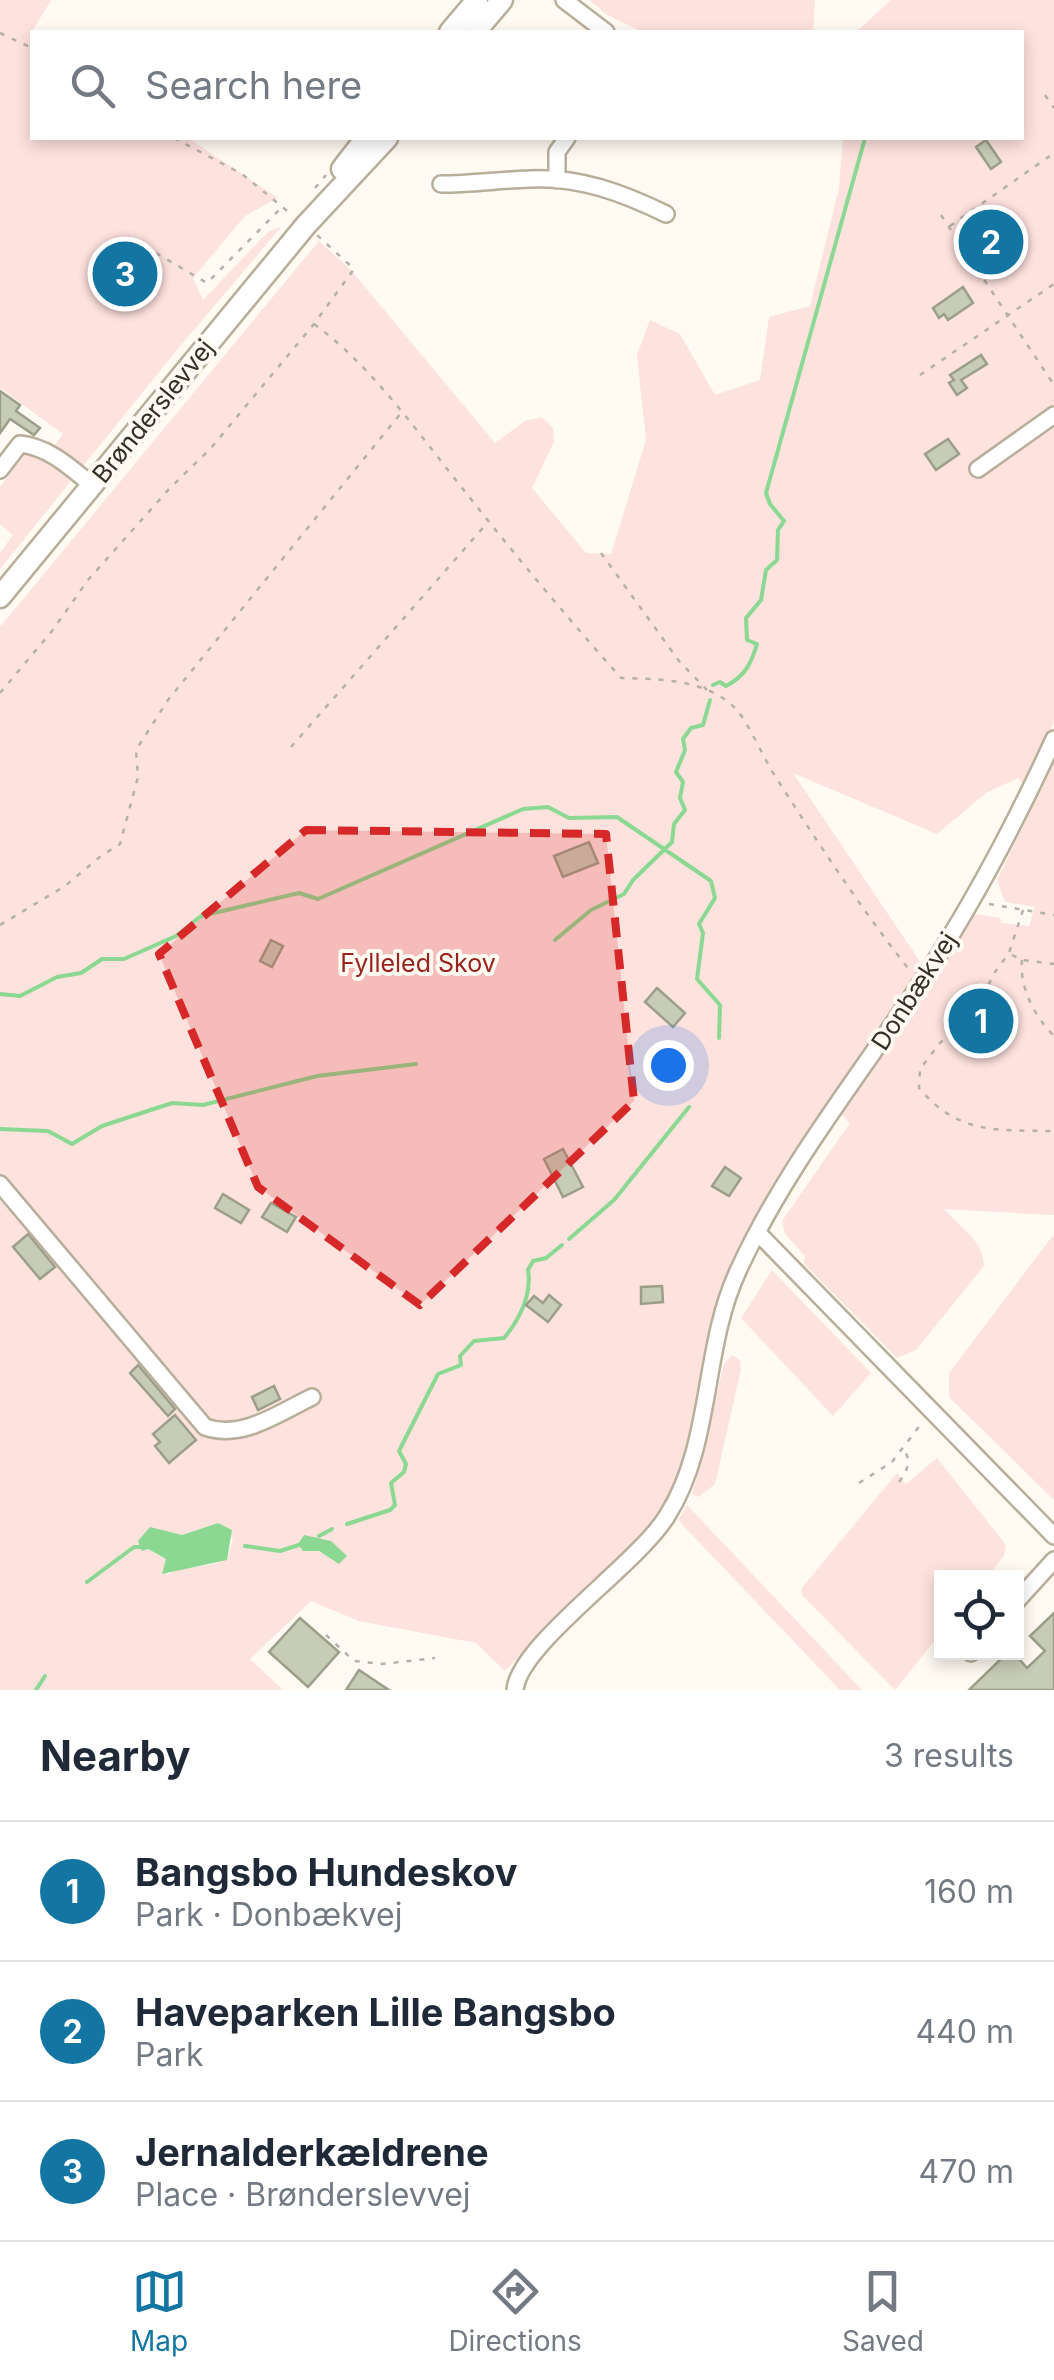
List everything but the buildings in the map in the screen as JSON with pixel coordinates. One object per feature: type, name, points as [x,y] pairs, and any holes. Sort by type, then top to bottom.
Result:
[{"type":"main road","points":[[452,30],[477,0]]},
{"type":"main road","points":[[477,30],[502,0]]},
{"type":"main road","name":"Brønderslevvej","points":[[306,225],[319,200],[364,140]]},
{"type":"main road","name":"Brønderslevvej","points":[[0,597],[306,225],[385,140]]},
{"type":"street","points":[[564,0],[603,30]]},
{"type":"street","points":[[557,180],[557,152],[565,140]]},
{"type":"street","points":[[441,184],[557,180],[593,184],[666,214]]},
{"type":"street","points":[[978,469],[1054,415]]},
{"type":"street","points":[[0,470],[20,444],[35,446],[92,486]]},
{"type":"street","name":"Donbækvej","points":[[515,1690],[516,1678],[536,1650],[666,1520],[682,1491],[693,1453],[722,1313],[737,1272],[789,1178],[973,901],[1054,739]]},
{"type":"street","points":[[0,1184],[205,1426],[222,1432],[255,1425],[312,1397]]},
{"type":"street","points":[[758,1233],[1054,1536]]},
{"type":"street","points":[[1024,1593],[1054,1560]]},
{"type":"path","points":[[0,33],[30,47]]},
{"type":"path","points":[[1045,95],[1054,108]]},
{"type":"path","points":[[0,693],[88,580],[170,488],[212,448],[354,269],[242,174],[178,140]]},
{"type":"path","points":[[949,227],[1054,153]]},
{"type":"path","points":[[156,253],[207,283],[282,208]]},
{"type":"path","points":[[941,215],[1054,385]]},
{"type":"path","points":[[920,375],[1054,284]]},
{"type":"path","points":[[314,324],[340,343],[402,412],[562,614],[622,678],[671,679],[708,690]]},
{"type":"path","points":[[0,925],[65,886],[120,844],[138,777],[136,750],[142,738],[168,700],[402,412]]},
{"type":"path","points":[[291,746],[489,521]]},
{"type":"path","points":[[601,553],[678,661],[708,690],[737,710],[757,749],[810,830],[920,984]]},
{"type":"path","points":[[973,901],[1054,915]]},
{"type":"path","points":[[1023,910],[1009,954],[978,1005],[920,1068],[919,1088],[931,1102],[972,1127],[1054,1131]]},
{"type":"path","points":[[1009,954],[1022,960],[1054,964]]},
{"type":"path","points":[[1022,960],[1021,972],[1038,1020],[1054,1036]]},
{"type":"path","points":[[859,1483],[892,1462],[931,1410]]},
{"type":"path","points":[[899,1482],[910,1459],[904,1446]]},
{"type":"path","points":[[326,1635],[354,1661],[382,1664],[435,1658]]},
{"type":"highlighted area","points":[[306,830],[606,834],[634,1101],[420,1305],[258,1187],[159,954]]},
{"type":"green space","points":[[0,0],[51,0],[30,30],[30,140],[191,140],[278,198],[245,216],[193,278],[203,300],[268,232],[282,226],[0,569],[0,553],[13,535],[0,524],[0,487],[24,454],[48,454],[63,434],[0,388]]},
{"type":"green space","points":[[589,0],[815,0],[813,30],[639,30],[607,15]]},
{"type":"green space","name":"Fylleled Skov","points":[[891,0],[1054,0],[1054,722],[1024,786],[1018,778],[986,793],[937,834],[793,773],[923,966],[781,1176],[734,1260],[713,1319],[683,1462],[660,1515],[505,1671],[476,1643],[359,1621],[311,1601],[250,1659],[283,1690],[0,1690],[0,627],[319,241],[350,269],[495,443],[525,421],[542,417],[553,428],[554,442],[532,488],[586,553],[611,554],[646,440],[637,355],[650,320],[680,334],[715,395],[760,380],[769,317],[810,306],[839,188],[843,140],[1024,140],[1024,30],[858,30]],"holes":[[[218,1523],[233,1539],[227,1559],[167,1575],[167,1560],[147,1549],[161,1532],[182,1535]]]},
{"type":"green space","points":[[1054,761],[1054,1215],[944,1209],[980,1248],[984,1266],[916,1350],[897,1358],[804,1264],[805,1256],[785,1234],[782,1221],[850,1123],[841,1114],[975,914],[1000,918],[1001,923],[1029,926],[1035,907],[1005,902],[997,880]]},
{"type":"green space","points":[[1054,1234],[1054,1500],[949,1397],[949,1373]]},
{"type":"green space","points":[[772,1270],[871,1373],[833,1416],[741,1318]]},
{"type":"green space","points":[[732,1355],[740,1360],[741,1369],[715,1484],[699,1497],[692,1494],[724,1364]]},
{"type":"green space","points":[[937,1458],[1006,1545],[1004,1556],[993,1570],[934,1570],[934,1642],[895,1690],[802,1595],[801,1589],[897,1473],[906,1484]]},
{"type":"green space","points":[[687,1505],[862,1690],[840,1690],[678,1520]]},
{"type":"shaded area","points":[[218,1523],[232,1530],[227,1560],[162,1574],[166,1559],[148,1549],[142,1551],[138,1541],[150,1527],[182,1535]]},
{"type":"shaded area","points":[[304,1535],[331,1541],[347,1556],[339,1564],[319,1551],[303,1551],[298,1544]]},
{"type":"waterway","points":[[713,685],[720,682],[726,686],[743,674],[757,644],[747,640],[746,618],[761,600],[766,570],[777,560],[778,530],[784,521],[766,493],[864,140]]},
{"type":"waterway","points":[[555,940],[591,910],[624,894],[672,842],[674,824],[685,810],[680,798],[683,782],[676,772],[685,750],[683,739],[691,728],[703,725],[710,700]]},
{"type":"waterway","points":[[0,994],[20,996],[57,977],[81,973],[102,959],[124,959],[176,936],[201,916],[299,893],[318,899],[523,809],[548,807],[569,818],[617,817],[711,881],[715,898],[699,924],[703,933],[697,979],[720,1005],[719,1038]]},
{"type":"waterway","points":[[0,1129],[48,1131],[72,1144],[102,1126],[172,1103],[203,1105],[317,1076],[416,1064]]},
{"type":"waterway","points":[[569,1239],[614,1200],[689,1107]]},
{"type":"waterway","points":[[347,1524],[395,1505],[391,1483],[404,1472],[406,1464],[399,1451],[438,1374],[461,1365],[460,1356],[474,1341],[504,1338],[524,1306],[528,1270],[533,1261],[546,1258],[562,1245]]},
{"type":"waterway","points":[[319,1536],[332,1529]]},
{"type":"waterway","points":[[245,1546],[280,1551],[302,1544]]},
{"type":"waterway","points":[[87,1582],[134,1547],[141,1547]]},
{"type":"waterway","points":[[36,1690],[45,1676]]},
{"type":"place","name":"Haveparken Lille Bangsbo","points":[[991,242]]},
{"type":"place","name":"Jernalderkældrene","points":[[125,274]]},
{"type":"place","name":"Bangsbo Hundeskov","points":[[981,1021]]}]
